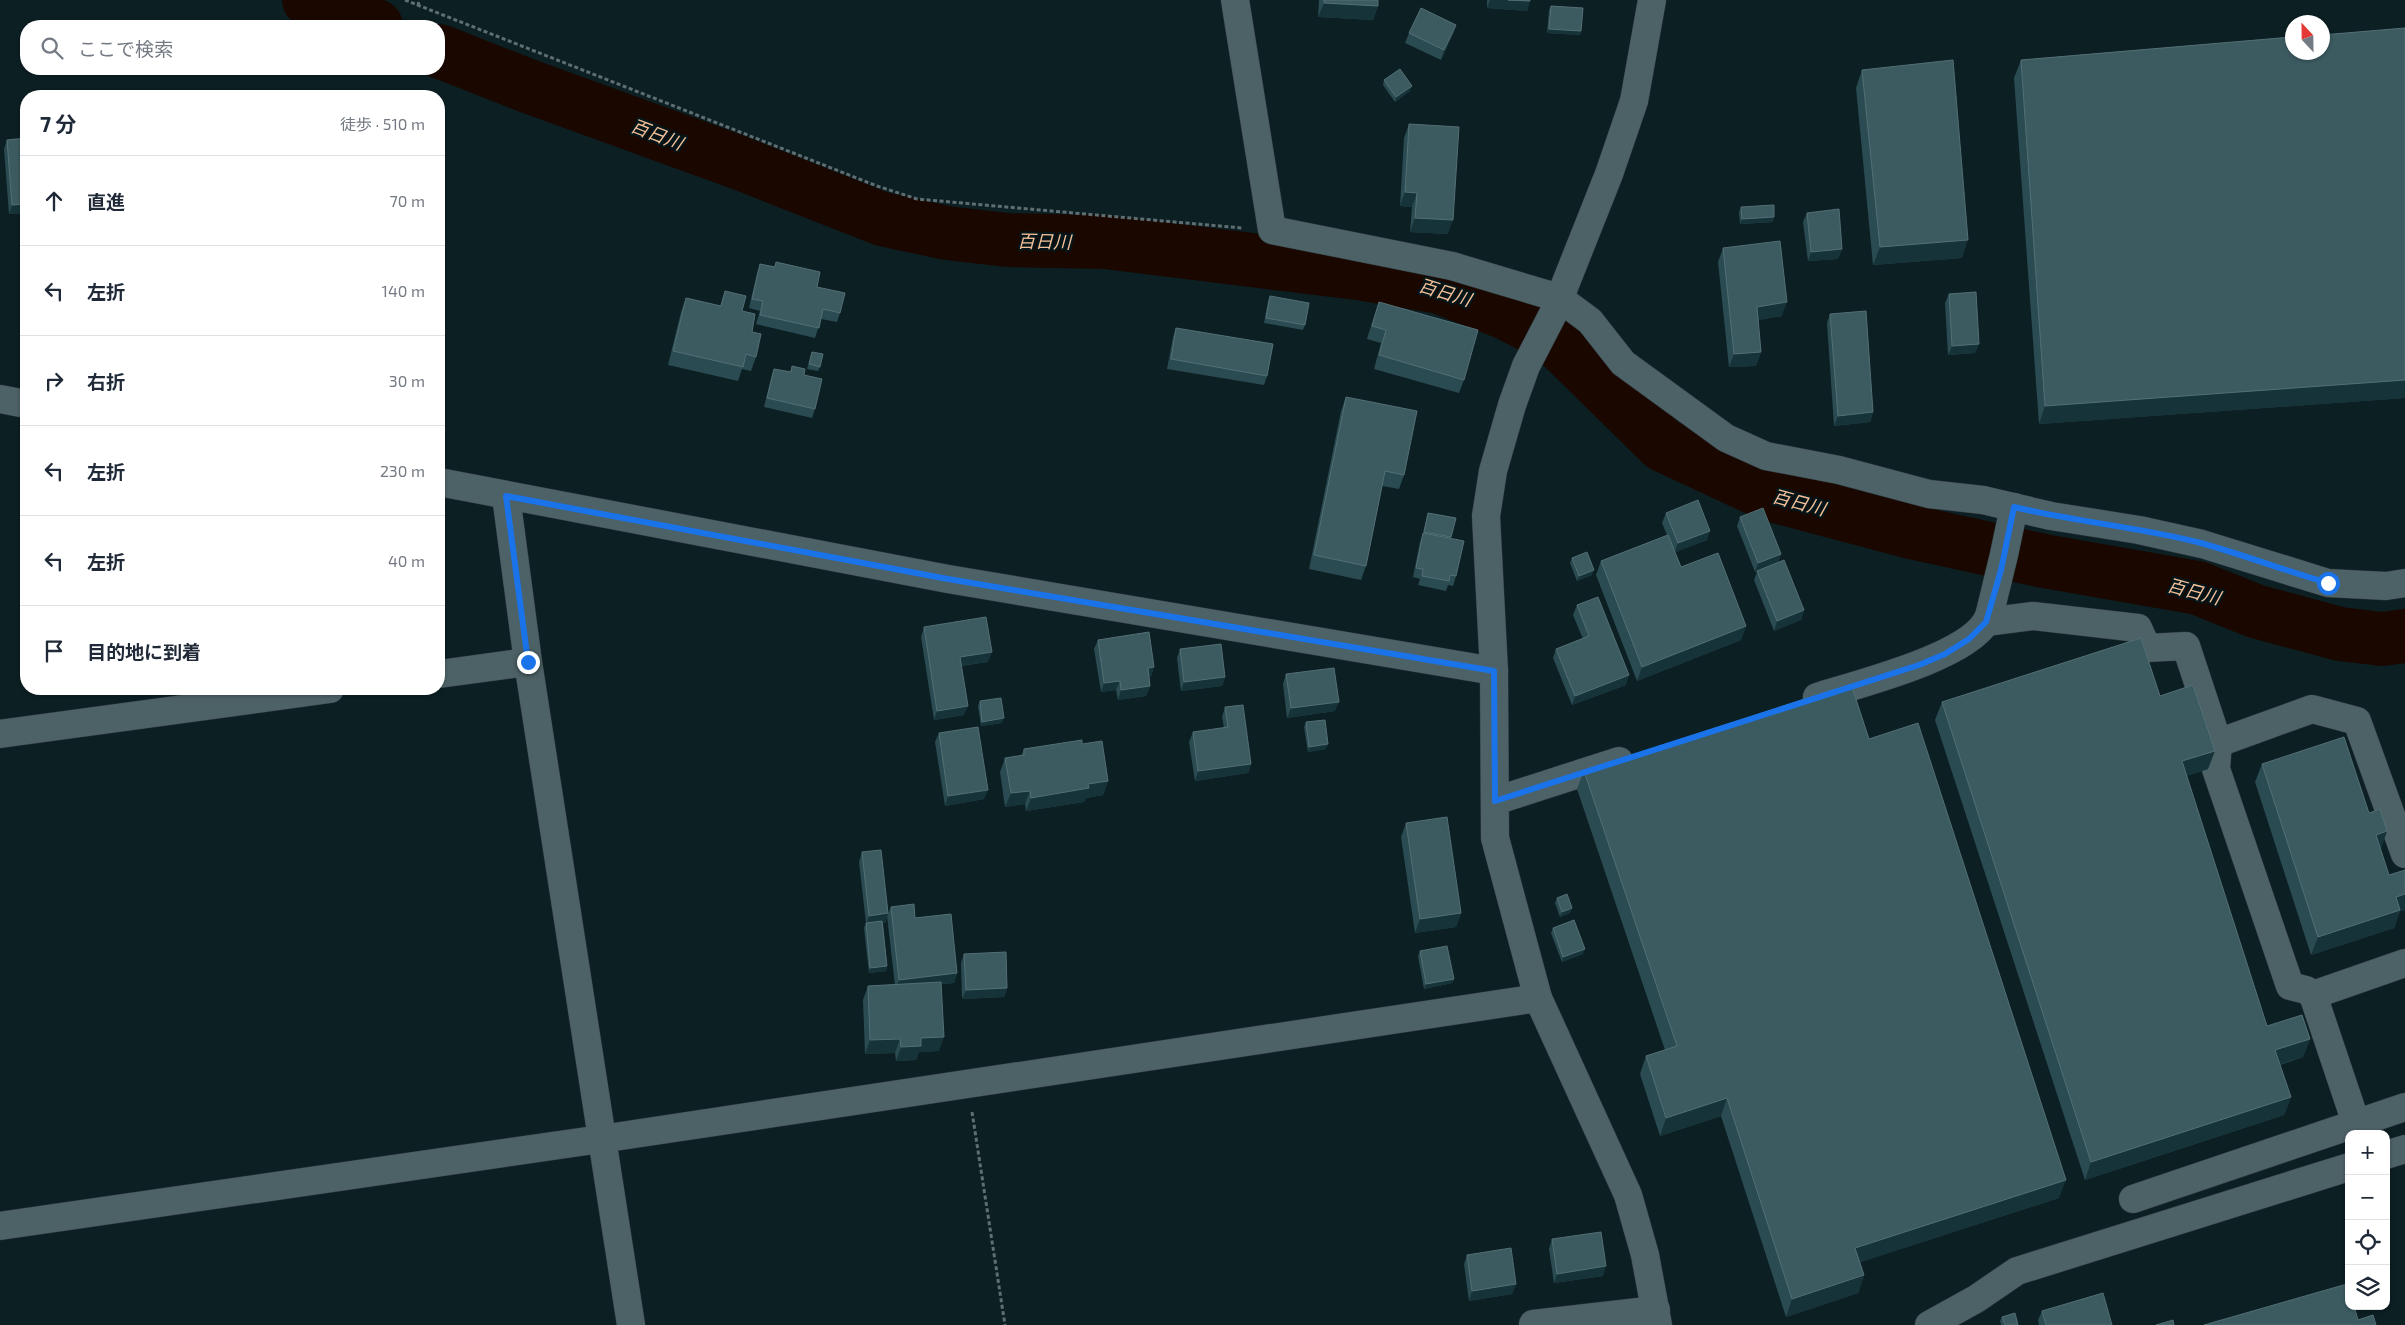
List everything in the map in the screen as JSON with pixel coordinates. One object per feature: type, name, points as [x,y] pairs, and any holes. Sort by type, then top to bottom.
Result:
[{"type":"street","points":[[1236,0],[1272,230],[1452,266],[1557,304],[1590,321],[1623,363],[1734,442],[1766,456],[1838,470],[1929,494],[1983,500],[2051,516],[2139,530],[2202,544],[2328,583],[2386,586],[2405,583]]},
{"type":"street","points":[[1533,1324],[1657,1318],[1645,1255],[1628,1195],[1538,998],[1495,838],[1494,671],[1486,516],[1493,471],[1512,405],[1526,366],[1557,304],[1609,174],[1634,101],[1652,0]]},
{"type":"street","points":[[0,400],[20,403]]},
{"type":"street","points":[[445,483],[948,579],[1494,671]]},
{"type":"street","points":[[506,496],[528,662],[631,1325]]},
{"type":"street","points":[[1797,704],[1919,665],[1945,654],[1969,639],[1986,622],[2001,570],[2014,507]]},
{"type":"street","points":[[1986,622],[2032,616],[2138,628],[2147,648],[2186,646],[2218,743],[2216,769],[2290,986],[2306,990],[2313,995],[2356,1124]]},
{"type":"street","points":[[445,673],[528,662]]},
{"type":"street","points":[[0,734],[286,695]]},
{"type":"street","points":[[2218,743],[2312,709],[2357,722],[2405,854]]},
{"type":"street","points":[[1495,801],[1647,752]]},
{"type":"street","points":[[2313,995],[2405,963]]},
{"type":"street","points":[[0,1226],[601,1139],[1538,998]]},
{"type":"street","points":[[2133,1199],[2405,1107]]},
{"type":"street","points":[[2390,1154],[2405,1150]]},
{"type":"street","points":[[1929,1325],[1976,1299],[2017,1271],[2345,1168]]},
{"type":"path","points":[[405,0],[877,186],[918,199],[1272,230]]},
{"type":"path","points":[[418,6],[419,0]]},
{"type":"path","points":[[968,1084],[1005,1325]]},
{"type":"building","points":[[1324,0],[1378,0],[1378,6],[1324,3]]},
{"type":"building","points":[[1551,6],[1583,8],[1581,31],[1549,29]]},
{"type":"building","points":[[1421,8],[1456,25],[1444,50],[1409,33]]},
{"type":"building","points":[[2405,28],[2405,380],[2045,406],[2021,60],[2285,38],[2285,60],[2330,60],[2330,34]]},
{"type":"building","points":[[1953,60],[1968,240],[1880,247],[1862,70]]},
{"type":"building","points":[[1400,69],[1412,86],[1396,97],[1384,80]]},
{"type":"building","points":[[1409,124],[1459,127],[1453,220],[1415,218],[1417,193],[1405,192]]},
{"type":"building","points":[[20,139],[20,204],[12,205],[7,140]]},
{"type":"building","points":[[1774,205],[1774,217],[1742,219],[1741,207]]},
{"type":"building","points":[[1839,209],[1842,249],[1811,252],[1807,213]]},
{"type":"building","points":[[1780,241],[1787,302],[1757,307],[1761,352],[1734,354],[1723,248]]},
{"type":"building","points":[[776,262],[820,272],[817,287],[845,293],[840,313],[823,309],[819,328],[760,315],[763,301],[752,299],[760,264],[775,267]]},
{"type":"building","points":[[725,291],[746,296],[742,311],[755,314],[752,332],[761,334],[756,357],[746,354],[743,367],[673,351],[686,298],[721,306]]},
{"type":"building","points":[[1976,292],[1979,344],[1952,346],[1949,294]]},
{"type":"building","points":[[1270,296],[1309,303],[1305,325],[1266,318]]},
{"type":"building","points":[[1379,302],[1478,330],[1464,380],[1379,355],[1386,330],[1372,326]]},
{"type":"building","points":[[1866,311],[1873,412],[1838,416],[1830,314]]},
{"type":"building","points":[[1176,328],[1273,344],[1267,376],[1171,359]]},
{"type":"building","points":[[812,352],[823,354],[820,367],[809,364]]},
{"type":"building","points":[[792,366],[805,369],[804,375],[822,379],[815,409],[767,398],[774,369],[791,372]]},
{"type":"building","points":[[1346,397],[1417,411],[1404,475],[1385,471],[1366,566],[1314,555]]},
{"type":"building","points":[[1698,500],[1710,531],[1678,543],[1666,513]]},
{"type":"building","points":[[1763,508],[1781,554],[1758,563],[1740,517]]},
{"type":"building","points":[[1428,513],[1456,518],[1451,537],[1424,532]]},
{"type":"building","points":[[1423,533],[1464,541],[1456,576],[1450,575],[1449,581],[1422,576],[1423,569],[1416,568]]},
{"type":"building","points":[[1668,535],[1681,567],[1718,553],[1746,626],[1642,667],[1601,561]]},
{"type":"building","points":[[1587,552],[1594,570],[1579,576],[1572,558]]},
{"type":"building","points":[[1784,560],[1804,610],[1777,621],[1757,571]]},
{"type":"building","points":[[1598,597],[1629,675],[1575,696],[1556,649],[1589,636],[1577,605]]},
{"type":"building","points":[[986,617],[992,652],[960,657],[968,706],[937,711],[924,627]]},
{"type":"building","points":[[1149,632],[1154,667],[1148,668],[1150,686],[1121,690],[1120,681],[1104,683],[1098,640]]},
{"type":"building","points":[[2141,638],[2160,696],[2193,685],[2215,751],[2182,761],[2267,1026],[2302,1015],[2310,1039],[2275,1050],[2291,1097],[2091,1162],[1942,702]]},
{"type":"building","points":[[1221,644],[1225,677],[1184,682],[1180,649]]},
{"type":"building","points":[[1334,668],[1339,702],[1291,708],[1286,674]]},
{"type":"building","points":[[1851,684],[1869,739],[1918,723],[2066,1180],[1855,1248],[1864,1275],[1792,1299],[1727,1098],[1666,1118],[1646,1056],[1677,1046],[1584,771]]},
{"type":"building","points":[[1001,698],[1004,718],[982,722],[980,701]]},
{"type":"building","points":[[1243,705],[1251,764],[1198,771],[1193,732],[1228,727],[1225,707]]},
{"type":"building","points":[[1325,720],[1328,744],[1309,747],[1306,722]]},
{"type":"building","points":[[978,727],[988,790],[948,796],[939,733]]},
{"type":"building","points":[[2344,737],[2369,813],[2380,809],[2387,831],[2376,835],[2389,875],[2405,870],[2405,894],[2396,897],[2400,910],[2318,937],[2262,764]]},
{"type":"building","points":[[1082,740],[1082,744],[1102,741],[1108,781],[1088,784],[1089,788],[1031,798],[1030,791],[1011,793],[1005,758],[1024,755],[1024,749]]},
{"type":"building","points":[[1447,817],[1461,913],[1420,919],[1406,823]]},
{"type":"building","points":[[881,850],[888,913],[869,916],[862,852]]},
{"type":"building","points":[[1567,894],[1572,908],[1562,912],[1557,898]]},
{"type":"building","points":[[914,904],[915,918],[951,914],[957,973],[899,980],[891,907]]},
{"type":"building","points":[[1574,920],[1585,949],[1563,957],[1553,928]]},
{"type":"building","points":[[882,921],[887,966],[870,968],[866,923]]},
{"type":"building","points":[[1447,946],[1454,979],[1426,984],[1420,951]]},
{"type":"building","points":[[1006,952],[1007,988],[966,990],[964,954]]},
{"type":"building","points":[[941,982],[944,1037],[921,1038],[921,1046],[901,1047],[900,1039],[870,1040],[868,986]]},
{"type":"building","points":[[1601,1232],[1606,1266],[1557,1274],[1552,1239]]},
{"type":"building","points":[[1511,1248],[1516,1284],[1472,1291],[1467,1255]]},
{"type":"building","points":[[2345,1285],[2345,1310],[2355,1310],[2358,1320],[2373,1315],[2376,1325],[2204,1325]]},
{"type":"building","points":[[2103,1293],[2112,1325],[2046,1325],[2042,1311]]},
{"type":"building","points":[[2015,1313],[2018,1325],[2005,1325],[2002,1317]]},
{"type":"building","points":[[2173,1320],[2174,1325],[2156,1325]]},
{"type":"waterway","name":"百日川","points":[[309,0],[361,20]]},
{"type":"waterway","name":"百日川","points":[[445,53],[528,86],[740,163],[882,219],[947,233],[1007,240],[1105,242],[1357,273],[1440,287],[1504,312],[1553,337],[1663,445],[1768,494],[1907,531],[2044,561],[2198,588],[2255,611],[2340,634],[2382,639],[2405,636]]},
{"type":"route","points":[[528,662],[506,496],[948,579],[1494,671],[1495,801],[1919,665],[1945,654],[1969,639],[1986,622],[2001,570],[2014,507],[2051,516],[2139,530],[2202,544],[2328,583]]}]
